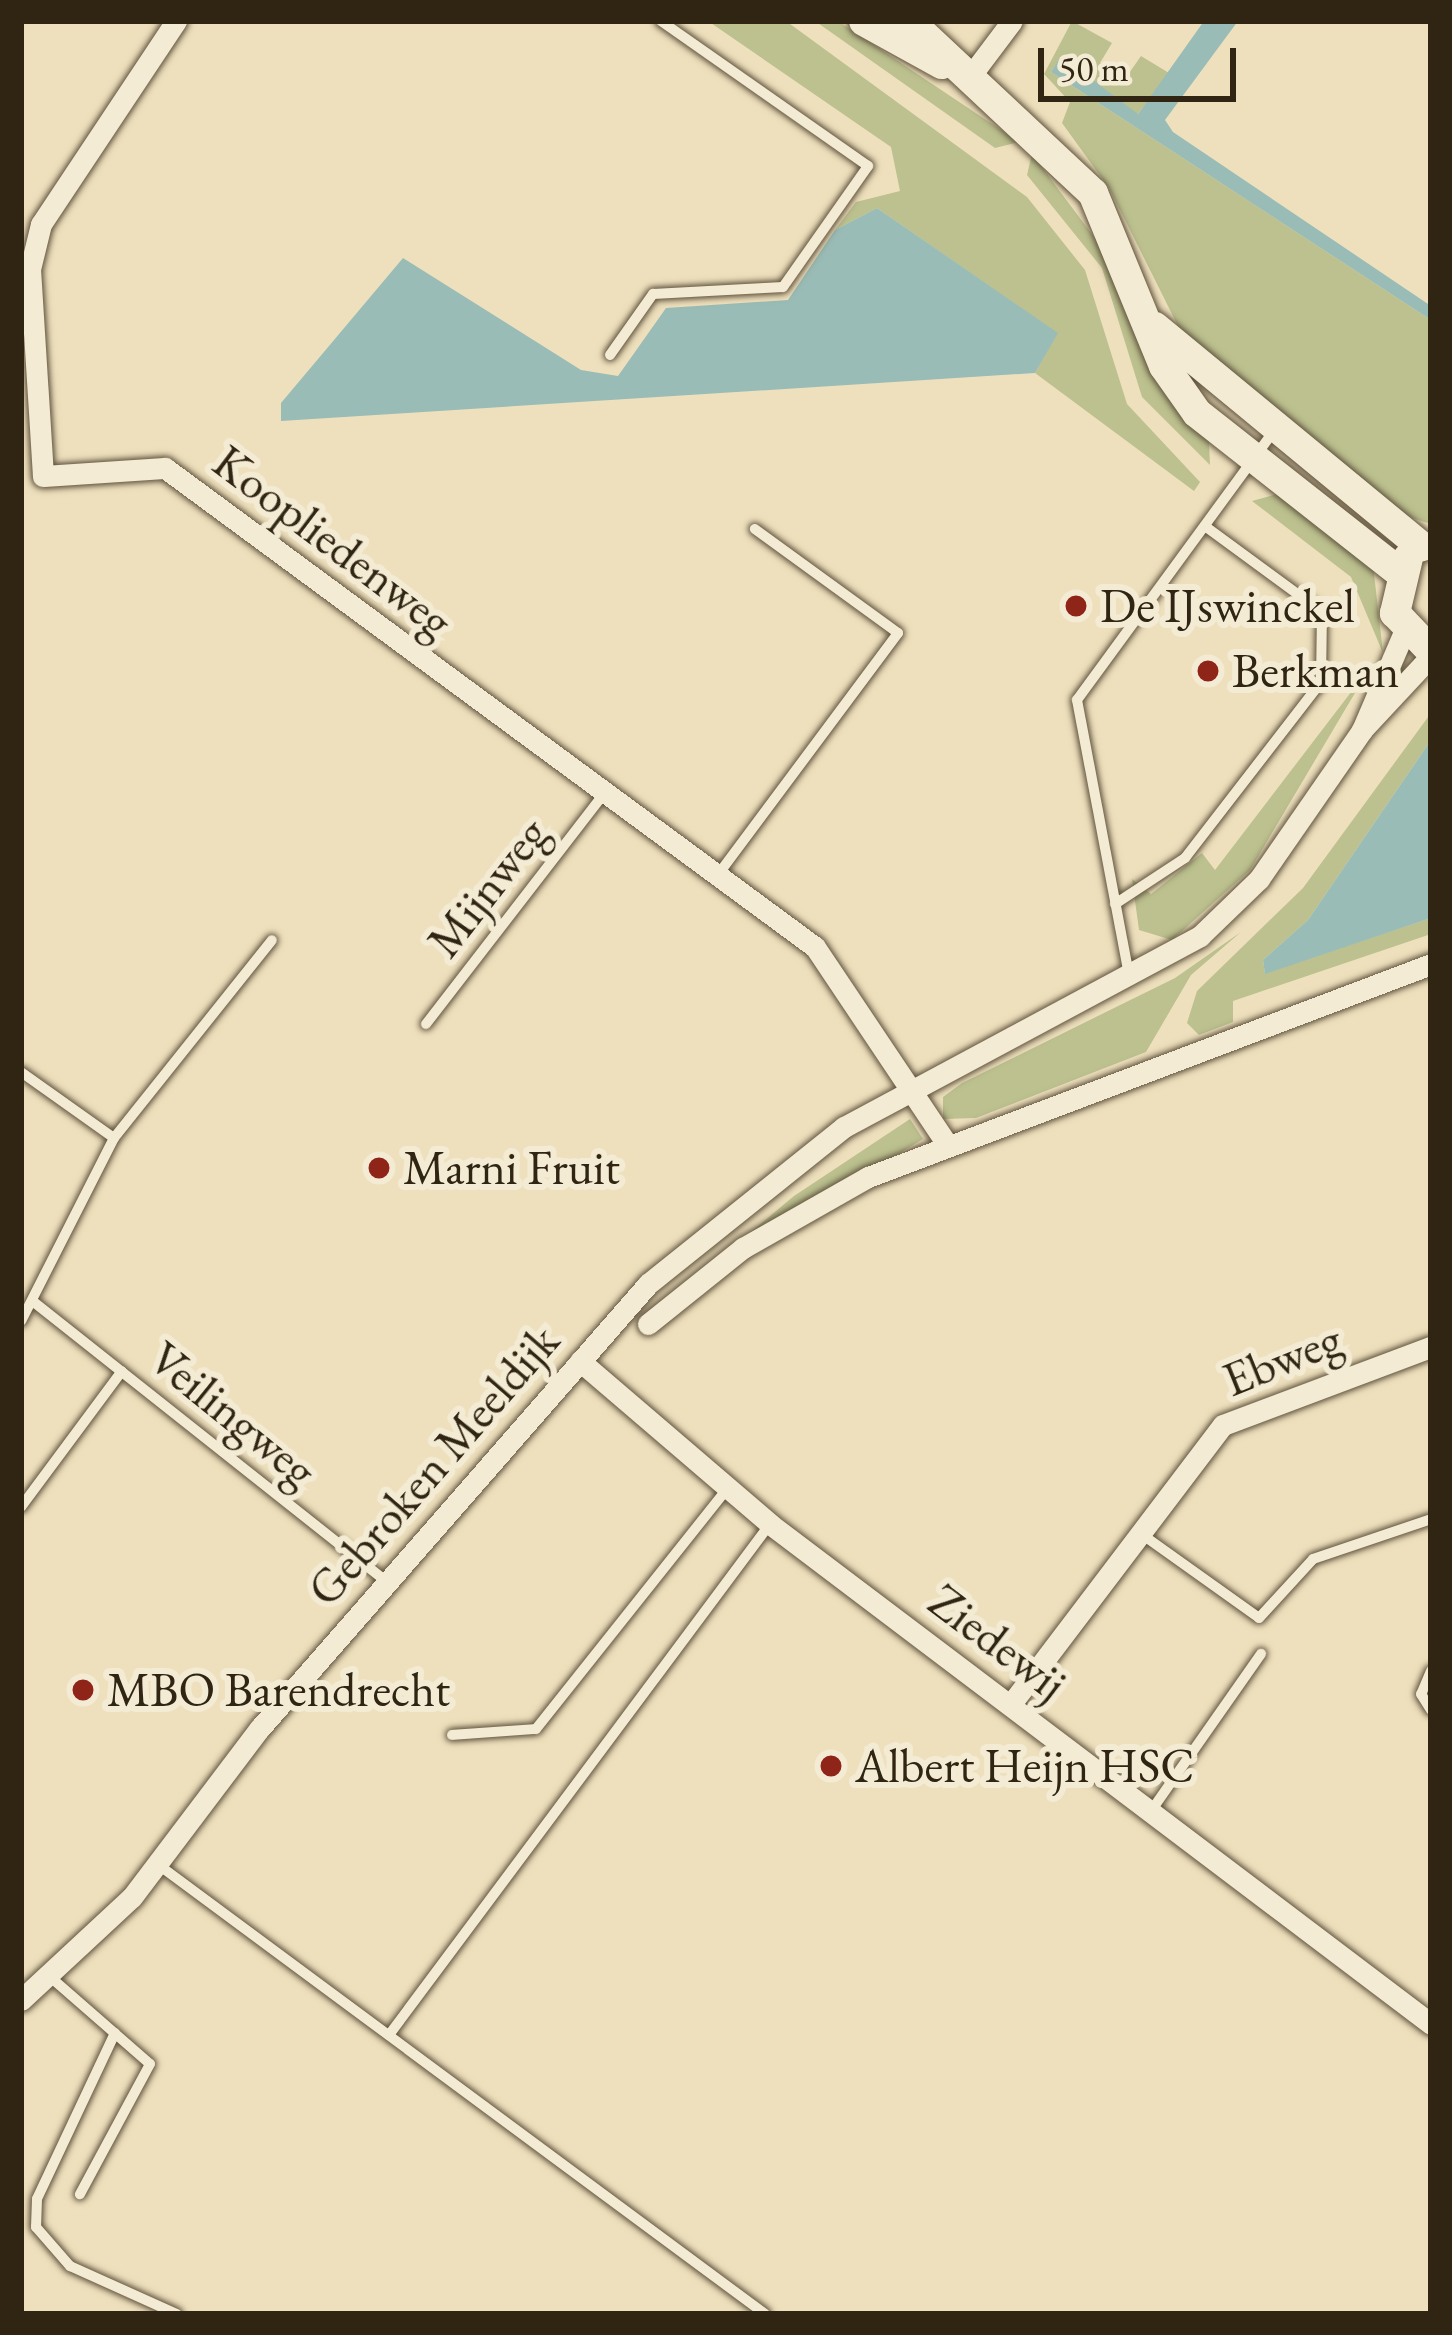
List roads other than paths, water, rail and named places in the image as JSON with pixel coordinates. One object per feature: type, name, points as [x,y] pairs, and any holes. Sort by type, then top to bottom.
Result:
[{"type":"main road","points":[[864,21],[969,78]]},
{"type":"main road","points":[[909,21],[969,78],[1040,133],[1093,193],[1155,327],[1176,386],[1250,462],[1398,571],[1404,632],[1431,654]]},
{"type":"main road","points":[[1155,327],[1274,430],[1426,544],[1398,571]]},
{"type":"street","name":"Koopliedenweg","points":[[176,21],[41,224],[30,269],[32,476],[166,469],[815,947],[906,1089]]},
{"type":"street","points":[[969,78],[1012,21]]},
{"type":"street","name":"Gebroken Meeldijk","points":[[1362,730],[1404,632]]},
{"type":"street","name":"Gebroken Meeldijk","points":[[21,2000],[156,1863],[386,1581],[580,1361],[738,1203],[906,1089],[1130,978],[1235,905],[1362,730],[1431,654]]},
{"type":"street","points":[[648,1324],[805,1209],[946,1143],[1431,964]]},
{"type":"street","points":[[906,1089],[946,1143]]},
{"type":"street","name":"Ebweg","points":[[1011,1703],[1235,1416],[1431,1347]]},
{"type":"street","name":"Ziedewij","points":[[580,1361],[770,1524],[1431,2024]]},
{"type":"lane","points":[[610,355],[653,294],[783,287],[868,166],[662,21]]},
{"type":"lane","points":[[1130,978],[1077,700],[1274,430]]},
{"type":"lane","points":[[1115,904],[1185,859],[1322,682],[1322,611],[1204,526]]},
{"type":"lane","points":[[717,876],[898,633],[755,529]]},
{"type":"lane","name":"Mijnweg","points":[[425,1024],[604,794]]},
{"type":"lane","points":[[21,1321],[35,1303],[114,1138],[272,940]]},
{"type":"lane","points":[[21,1072],[114,1138]]},
{"type":"lane","name":"Veilingweg","points":[[35,1303],[386,1581]]},
{"type":"lane","points":[[21,1507],[122,1371]]},
{"type":"lane","points":[[452,1735],[536,1729],[727,1490]]},
{"type":"lane","points":[[1140,1533],[1259,1618],[1312,1559],[1431,1520]]},
{"type":"lane","points":[[388,2035],[770,1524]]},
{"type":"lane","points":[[1151,1811],[1261,1654]]},
{"type":"lane","points":[[1431,1671],[1421,1694],[1431,1710]]},
{"type":"lane","points":[[156,1863],[766,2314]]},
{"type":"lane","points":[[48,1975],[150,2064],[80,2194]]},
{"type":"lane","points":[[115,2032],[37,2199],[36,2227],[70,2266],[177,2314]]},
{"type":"water","points":[[1204,21],[1238,21],[1165,120],[1173,132],[1431,306],[1431,320],[1051,72],[1061,56],[1138,114]]},
{"type":"water","points":[[877,208],[1058,333],[1035,373],[281,421],[281,403],[403,258],[581,370],[618,376],[666,308],[788,300],[835,230]]},
{"type":"water","points":[[1431,740],[1431,918],[1265,974],[1263,960],[1308,920]]},
{"type":"place","name":"De IJswinckel","points":[[1076,606]]},
{"type":"place","name":"Berkman","points":[[1208,671]]},
{"type":"place","name":"Marni Fruit","points":[[379,1168]]},
{"type":"place","name":"MBO Barendrecht","points":[[83,1690]]},
{"type":"place","name":"Albert Heijn HSC","points":[[831,1766]]}]
